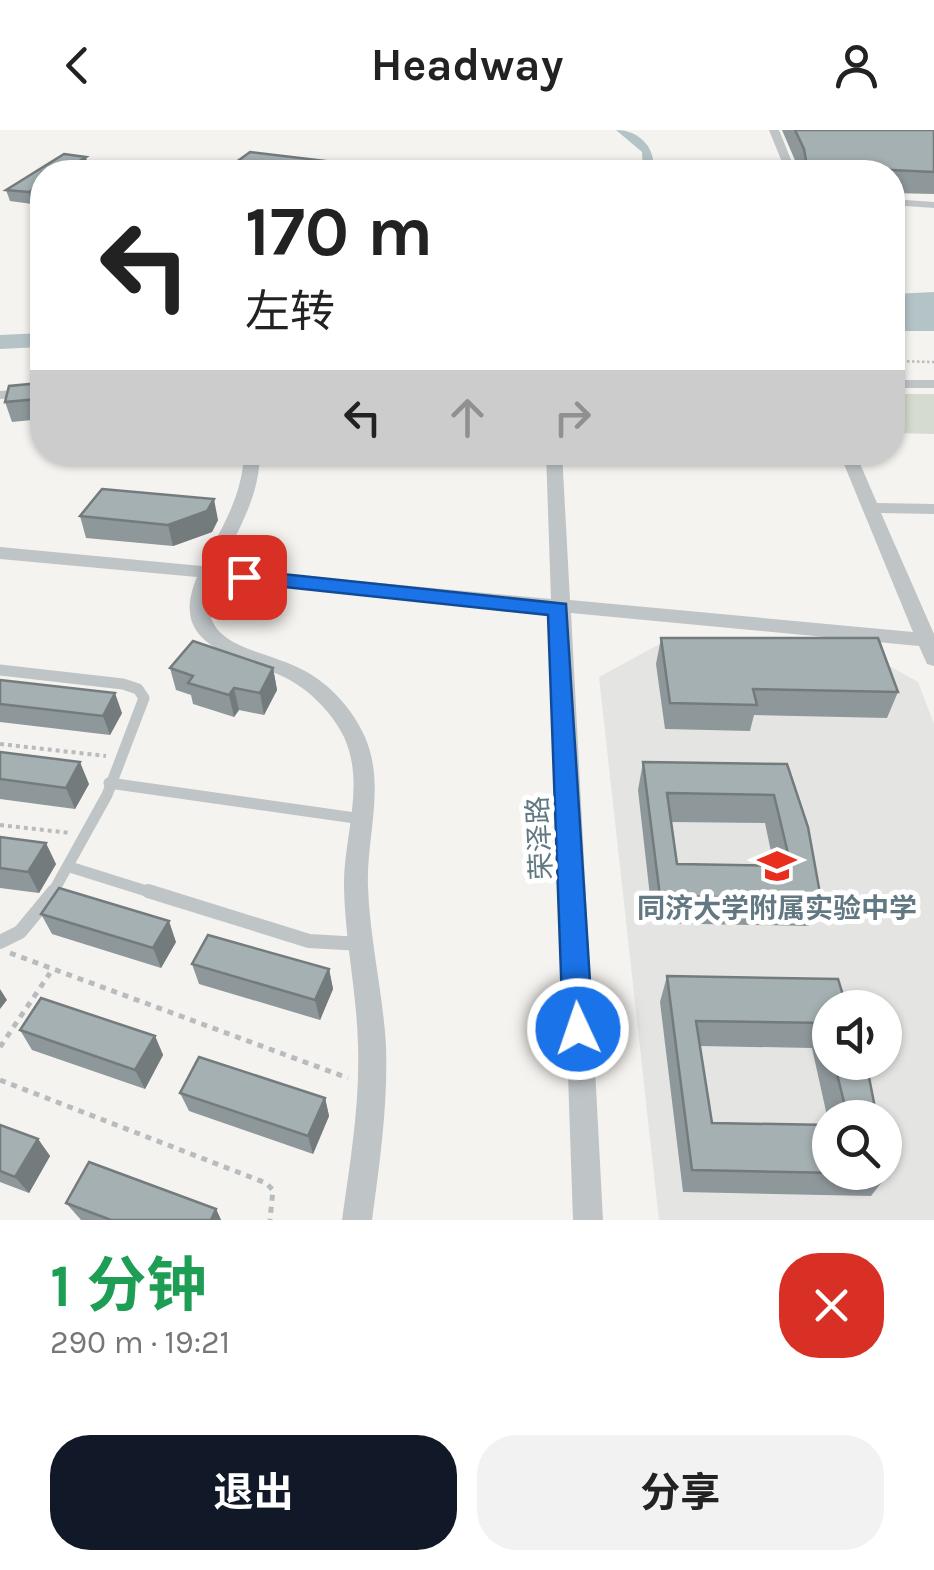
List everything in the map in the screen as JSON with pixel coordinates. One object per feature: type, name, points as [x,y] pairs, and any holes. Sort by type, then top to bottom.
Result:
[{"type":"street","points":[[774,130],[786,160]]},
{"type":"street","points":[[905,203],[934,205]]},
{"type":"street","points":[[905,384],[934,384]]},
{"type":"street","points":[[0,395],[30,393]]},
{"type":"street","points":[[253,465],[250,492],[198,601],[198,614],[209,633],[230,649],[312,684],[353,731],[366,761],[363,820],[355,858],[372,1049],[358,1220]]},
{"type":"street","name":"荣泽路","points":[[554,465],[588,1220]]},
{"type":"street","points":[[0,552],[932,647],[852,465]]},
{"type":"street","points":[[870,508],[934,509]]},
{"type":"lane","points":[[0,670],[138,689],[144,698],[74,868],[42,910],[3,942]]},
{"type":"lane","points":[[109,783],[363,820]]},
{"type":"lane","points":[[74,868],[309,941],[363,944]]},
{"type":"path","points":[[905,361],[934,362]]},
{"type":"path","points":[[0,744],[121,758]]},
{"type":"path","points":[[0,825],[86,835]]},
{"type":"path","points":[[3,942],[16,958],[332,1070],[371,1088]]},
{"type":"path","points":[[0,1048],[52,971]]},
{"type":"path","points":[[0,1080],[266,1182],[272,1190],[270,1220]]},
{"type":"shaded area","points":[[934,292],[934,331],[905,331],[905,293]]},
{"type":"shaded area","points":[[905,394],[934,394],[934,434],[905,433]]},
{"type":"shaded area","name":"同济大学附属实验中学","points":[[667,640],[888,665],[918,682],[934,724],[934,1220],[659,1220],[599,677]]},
{"type":"building","points":[[795,130],[934,130],[934,172],[905,171],[905,160],[806,160]]},
{"type":"building","points":[[250,152],[317,160],[239,160]]},
{"type":"building","points":[[64,154],[86,157],[81,160],[54,160]]},
{"type":"building","points":[[30,175],[30,191],[6,190]]},
{"type":"building","points":[[30,384],[30,400],[5,402],[9,386]]},
{"type":"building","points":[[102,489],[214,499],[207,511],[168,525],[80,516]]},
{"type":"building","points":[[661,638],[878,638],[898,692],[753,689],[757,705],[670,703]]},
{"type":"building","points":[[193,641],[273,668],[260,693],[234,688],[229,695],[188,683],[193,676],[170,668]]},
{"type":"building","points":[[0,680],[115,693],[103,716],[0,704]]},
{"type":"building","points":[[0,752],[80,762],[66,788],[0,779]]},
{"type":"building","points":[[643,762],[787,764],[808,827],[821,899],[660,896]],"holes":[[[667,793],[774,795],[791,866],[677,864]]]},
{"type":"building","points":[[0,837],[46,843],[28,872],[0,868]]},
{"type":"building","points":[[59,888],[169,921],[153,948],[41,914]]},
{"type":"building","points":[[208,935],[329,969],[315,1000],[192,964]]},
{"type":"building","points":[[667,976],[838,979],[841,990],[812,990],[812,1023],[696,1021],[712,1123],[812,1125],[812,1172],[692,1170]]},
{"type":"building","points":[[41,998],[155,1036],[135,1070],[20,1030]]},
{"type":"building","points":[[199,1057],[325,1098],[308,1136],[180,1093]]},
{"type":"building","points":[[838,1080],[870,1080],[873,1100],[844,1100]]},
{"type":"building","points":[[0,1125],[38,1139],[15,1177],[0,1171]]},
{"type":"building","points":[[89,1162],[216,1209],[211,1220],[111,1220],[66,1203]]},
{"type":"waterway","points":[[621,130],[639,142],[649,160]]},
{"type":"waterway","points":[[0,342],[30,341]]},
{"type":"place","name":"同济大学附属实验中学","points":[[777,866]]},
{"type":"route","points":[[244,577],[558,609],[578,1029]]}]
